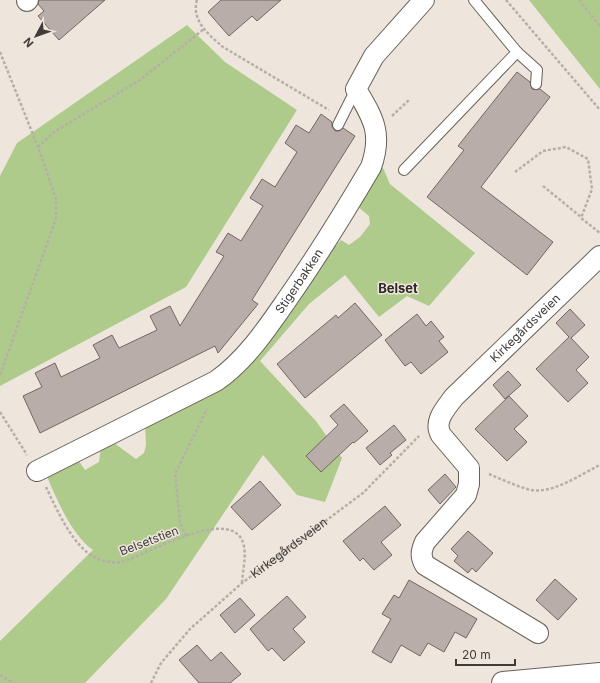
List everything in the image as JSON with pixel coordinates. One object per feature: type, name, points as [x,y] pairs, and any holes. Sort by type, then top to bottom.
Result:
[{"type":"street","points":[[356,89],[374,56],[424,0]]},
{"type":"street","name":"Stigerbakken","points":[[37,471],[216,381],[230,372],[246,354],[270,324],[299,282],[371,167],[377,150],[376,133],[369,110],[356,89]]},
{"type":"street","name":"Kirkegårdsveien","points":[[438,422],[454,397],[600,256]]},
{"type":"street","points":[[438,422],[438,430],[441,435],[469,468],[469,484],[466,495],[425,542],[421,551],[422,559],[425,565],[538,632]]},
{"type":"street","points":[[503,683],[600,674]]},
{"type":"lane","points":[[474,0],[517,52],[537,70],[536,84]]},
{"type":"lane","points":[[404,170],[517,52]]},
{"type":"lane","points":[[340,122],[356,89]]},
{"type":"path","points":[[197,0],[195,8],[196,16],[204,29],[223,47],[340,122]]},
{"type":"path","points":[[506,0],[600,110]]},
{"type":"path","points":[[579,0],[600,26]]},
{"type":"path","points":[[38,147],[54,132],[140,80],[204,29]]},
{"type":"path","points":[[0,52],[38,147],[56,199],[56,219],[0,375]]},
{"type":"path","points":[[516,172],[543,151],[551,149],[566,147],[588,159],[592,189],[581,218]]},
{"type":"path","points":[[543,186],[600,233]]},
{"type":"path","points":[[186,536],[180,522],[175,474],[208,406]]},
{"type":"path","name":"Belsetstien","points":[[0,412],[37,471],[79,546],[96,558],[121,563],[186,536],[223,527],[237,533],[244,545],[242,583]]},
{"type":"path","name":"Kirkegårdsveien","points":[[151,683],[162,664],[190,629],[242,583],[363,493],[420,435],[438,422]]},
{"type":"path","points":[[469,468],[481,470],[527,489],[535,490],[552,488],[600,465]]},
{"type":"path","points":[[0,675],[14,683]]},
{"type":"green space","points":[[529,0],[600,0],[600,89]]},
{"type":"green space","points":[[187,25],[225,62],[297,110],[186,287],[0,386],[0,176],[17,143]]},
{"type":"green space","points":[[377,164],[383,168],[390,184],[475,253],[429,306],[407,296],[379,317],[345,275],[309,304],[260,361],[316,421],[342,458],[325,502],[297,495],[263,455],[166,599],[85,683],[0,683],[0,641],[93,550],[78,536],[65,516],[46,474],[76,457],[85,470],[99,462],[101,447],[114,443],[136,459],[144,453],[146,445],[145,425],[190,401],[341,240],[349,245],[360,237],[370,224],[369,216],[357,206]]},
{"type":"building","points":[[39,0],[105,0],[59,40],[38,16],[44,11],[38,4]]},
{"type":"building","points":[[221,0],[281,0],[257,21],[252,16],[229,36],[208,12]]},
{"type":"building","points":[[517,72],[530,82],[532,89],[540,89],[550,97],[481,187],[553,242],[527,275],[427,197],[464,150],[458,146]]},
{"type":"building","points":[[321,114],[332,122],[332,126],[335,131],[339,131],[343,128],[355,136],[252,300],[258,304],[218,353],[215,346],[40,433],[23,396],[42,387],[35,373],[55,363],[61,377],[100,358],[93,345],[112,335],[119,348],[157,330],[150,316],[170,306],[180,326],[224,256],[216,252],[228,233],[241,241],[263,206],[250,198],[262,179],[275,187],[297,152],[285,143],[296,125],[309,133]]},
{"type":"building","points":[[355,303],[382,335],[305,398],[277,364],[336,315],[338,318]]},
{"type":"building","points":[[570,309],[585,325],[571,338],[589,357],[576,370],[588,383],[568,402],[536,369],[569,337],[556,323]]},
{"type":"building","points":[[417,314],[426,326],[431,321],[444,337],[439,341],[448,352],[421,374],[411,362],[405,366],[385,340]]},
{"type":"building","points":[[508,371],[521,385],[505,399],[493,385]]},
{"type":"building","points":[[509,396],[528,416],[514,429],[527,442],[507,461],[475,429]]},
{"type":"building","points":[[344,404],[368,431],[354,443],[353,442],[321,472],[306,456],[338,425],[330,416]]},
{"type":"building","points":[[394,425],[406,440],[390,453],[392,455],[380,465],[366,448]]},
{"type":"building","points":[[445,474],[456,487],[440,504],[428,490]]},
{"type":"building","points":[[260,481],[281,505],[252,530],[231,507]]},
{"type":"building","points":[[385,506],[401,525],[381,542],[392,555],[374,570],[363,558],[360,561],[343,541]]},
{"type":"building","points":[[468,531],[493,553],[476,572],[472,568],[468,573],[454,561],[458,556],[451,549]]},
{"type":"building","points":[[555,579],[577,599],[558,620],[536,600]]},
{"type":"building","points":[[409,580],[477,619],[466,638],[455,632],[444,652],[428,643],[420,656],[401,645],[391,663],[372,652],[391,619],[382,614],[394,595],[399,598]]},
{"type":"building","points":[[287,596],[306,617],[293,629],[305,642],[284,661],[272,648],[268,651],[250,629]]},
{"type":"building","points":[[240,598],[255,615],[235,633],[220,615]]},
{"type":"building","points":[[197,645],[211,661],[221,652],[241,674],[230,683],[199,683],[179,660]]},
{"type":"district","name":"Belset","points":[[398,288]]}]
